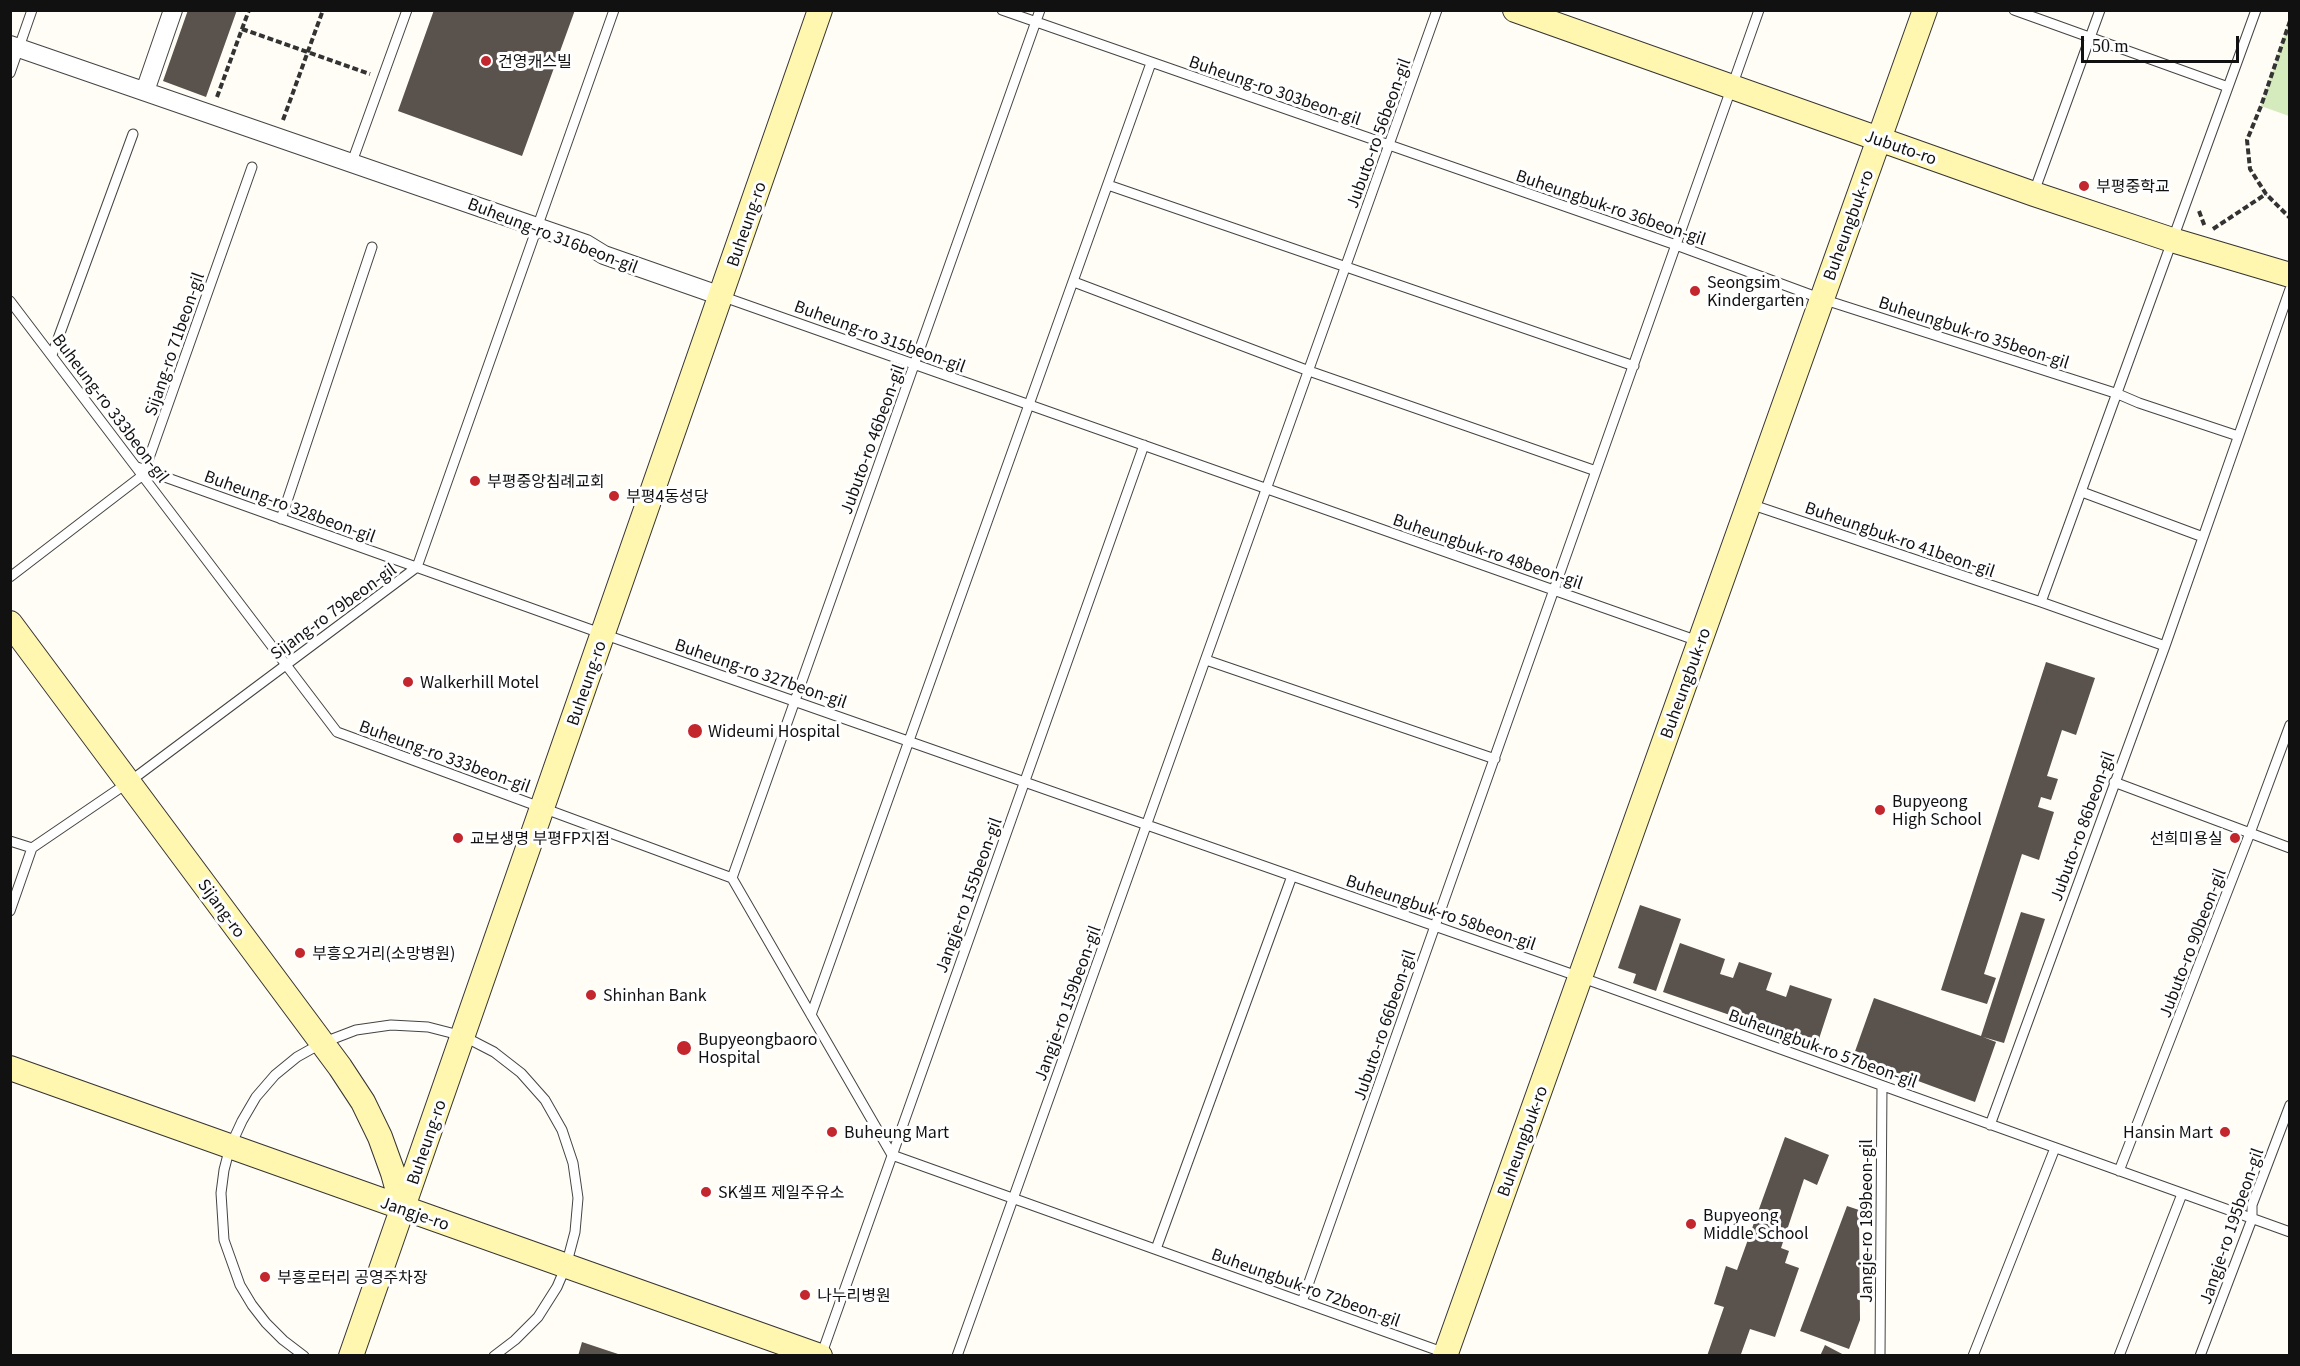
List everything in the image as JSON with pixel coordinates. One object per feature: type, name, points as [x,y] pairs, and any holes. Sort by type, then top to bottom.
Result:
[{"type":"main road","name":"Buheung-ro","points":[[351,1356],[820,10]]},
{"type":"main road","name":"Jubuto-ro","points":[[1515,10],[2034,194],[2172,240],[2289,275]]},
{"type":"main road","name":"Buheungbuk-ro","points":[[1446,1354],[1926,10]]},
{"type":"main road","name":"Sijang-ro","points":[[10,623],[340,1066],[363,1102],[380,1137],[403,1209]]},
{"type":"main road","name":"Jangje-ro","points":[[10,1068],[821,1356]]},
{"type":"street","points":[[145,91],[173,10]]},
{"type":"street","name":"Buheung-ro 316beon-gil","points":[[15,47],[586,244],[604,255],[721,296]]},
{"type":"lane","points":[[10,73],[15,47],[32,10]]},
{"type":"lane","points":[[352,162],[408,10]]},
{"type":"lane","name":"Sijang-ro 79beon-gil","points":[[32,848],[129,782],[417,567],[614,10]]},
{"type":"lane","name":"Buheung-ro 303beon-gil","points":[[1002,10],[1389,146]]},
{"type":"lane","name":"Jubuto-ro 46beon-gil","points":[[732,878],[1040,10]]},
{"type":"lane","name":"Jubuto-ro 56beon-gil","points":[[1267,489],[1437,10]]},
{"type":"lane","name":"Jubuto-ro 66beon-gil","points":[[1302,1302],[1759,10]]},
{"type":"lane","points":[[2014,10],[2228,87]]},
{"type":"lane","points":[[2034,194],[2100,10]]},
{"type":"lane","points":[[2041,602],[2256,10]]},
{"type":"lane","points":[[811,1015],[1151,63]]},
{"type":"lane","points":[[52,355],[133,134]]},
{"type":"lane","name":"Buheungbuk-ro 36beon-gil","points":[[1389,146],[1676,245],[1821,300]]},
{"type":"lane","name":"Sijang-ro 71beon-gil","points":[[142,471],[252,167]]},
{"type":"lane","points":[[1108,184],[1634,366]]},
{"type":"lane","points":[[281,519],[372,247]]},
{"type":"lane","points":[[1074,282],[1309,371],[1596,471]]},
{"type":"lane","name":"Jubuto-ro 86beon-gil","points":[[1990,1125],[2165,646],[2289,289]]},
{"type":"lane","name":"Buheung-ro 315beon-gil","points":[[721,296],[1267,489]]},
{"type":"lane","name":"Buheungbuk-ro 35beon-gil","points":[[1821,300],[2118,394],[2238,436]]},
{"type":"lane","name":"Buheung-ro 333beon-gil","points":[[10,301],[142,471],[338,732],[732,878]]},
{"type":"lane","name":"Jangje-ro 155beon-gil","points":[[821,1356],[1144,445]]},
{"type":"lane","points":[[10,577],[142,471]]},
{"type":"lane","name":"Buheung-ro 328beon-gil","points":[[142,471],[603,634]]},
{"type":"lane","name":"Buheungbuk-ro 48beon-gil","points":[[1267,489],[1700,641]]},
{"type":"lane","name":"Jangje-ro 159beon-gil","points":[[957,1356],[1267,489]]},
{"type":"lane","points":[[2082,492],[2203,537]]},
{"type":"lane","name":"Buheungbuk-ro 41beon-gil","points":[[1749,504],[2165,646]]},
{"type":"lane","name":"Buheung-ro 327beon-gil","points":[[603,634],[1147,825]]},
{"type":"lane","points":[[1206,660],[1495,759]]},
{"type":"lane","name":"Jubuto-ro 90beon-gil","points":[[2119,1171],[2250,833],[2289,725]]},
{"type":"lane","points":[[2114,782],[2289,848]]},
{"type":"lane","name":"Buheungbuk-ro 58beon-gil","points":[[1147,825],[1580,977]]},
{"type":"lane","points":[[10,841],[32,848],[10,911]]},
{"type":"lane","points":[[1156,1250],[1292,876]]},
{"type":"lane","points":[[732,878],[892,1155],[1013,1199]]},
{"type":"lane","name":"Buheungbuk-ro 57beon-gil","points":[[1580,977],[2289,1232]]},
{"type":"lane","points":[[304,1356],[266,1323],[252,1305],[231,1263],[224,1240],[221,1193],[230,1147],[256,1097],[275,1075],[297,1057],[322,1043],[356,1030],[392,1025],[428,1027],[463,1036],[494,1052],[521,1073],[544,1100],[562,1130],[573,1163],[578,1198],[575,1232],[566,1266],[557,1287],[538,1317],[515,1340],[494,1356]]},
{"type":"lane","name":"Jangje-ro 189beon-gil","points":[[1880,1356],[1882,1086]]},
{"type":"lane","name":"Jangje-ro 195beon-gil","points":[[2200,1356],[2252,1219],[2252,1204],[2289,1106]]},
{"type":"lane","points":[[1973,1356],[2055,1148]]},
{"type":"lane","points":[[2119,1356],[2182,1194]]},
{"type":"lane","name":"Buheungbuk-ro 72beon-gil","points":[[1013,1199],[1446,1354]]},
{"type":"path","points":[[210,114],[249,10]]},
{"type":"path","points":[[277,137],[323,10]]},
{"type":"path","points":[[2289,21],[2247,140],[2250,170],[2266,194],[2289,218]]},
{"type":"path","points":[[242,29],[382,79]]},
{"type":"path","points":[[2192,191],[2207,233],[2266,194]]},
{"type":"green space","points":[[2289,21],[2289,116],[2261,106]]},
{"type":"building","points":[[188,10],[237,10],[206,97],[163,81]]},
{"type":"building","name":"건영캐스빌","points":[[434,10],[575,10],[522,156],[398,111]]},
{"type":"building","points":[[2046,662],[2095,678],[2076,735],[2062,730],[2047,776],[2058,779],[2051,800],[2041,797],[2038,807],[2054,812],[2039,860],[2022,854],[1984,974],[1996,978],[1987,1004],[1941,990]]},
{"type":"building","points":[[1640,905],[1681,919],[1656,991],[1633,983],[1636,974],[1618,968]]},
{"type":"building","points":[[2021,912],[2045,919],[2004,1043],[1983,1037],[1996,1042],[1975,1102],[1853,1057],[1874,998],[1981,1036]]},
{"type":"building","points":[[1680,943],[1725,959],[1720,974],[1733,978],[1739,962],[1772,973],[1766,990],[1786,997],[1790,985],[1832,999],[1817,1045],[1663,992]]},
{"type":"building","points":[[1785,1137],[1829,1155],[1817,1185],[1804,1179],[1781,1248],[1789,1251],[1785,1263],[1799,1268],[1775,1337],[1750,1329],[1741,1354],[1746,1356],[1707,1356],[1724,1307],[1714,1304],[1726,1266],[1737,1270]]},
{"type":"building","points":[[1847,1206],[1859,1210],[1860,1320],[1849,1349],[1800,1331]]},
{"type":"building","points":[[582,1342],[621,1355],[621,1356],[578,1356]]},
{"type":"building","points":[[1825,1345],[1846,1356],[1820,1356]]},
{"type":"place","name":"건영캐스빌","points":[[486,61]]},
{"type":"place","name":"부평중학교","points":[[2084,186]]},
{"type":"place","name":"Seongsim Kindergarten","points":[[1695,291]]},
{"type":"place","name":"부평중앙침례교회","points":[[475,481]]},
{"type":"place","name":"부평4동성당","points":[[614,496]]},
{"type":"place","name":"Walkerhill Motel","points":[[408,682]]},
{"type":"place","name":"Wideumi Hospital","points":[[695,731]]},
{"type":"place","name":"Bupyeong High School","points":[[1880,810]]},
{"type":"place","name":"교보생명 부평FP지점","points":[[458,838]]},
{"type":"place","name":"선희미용실","points":[[2235,838]]},
{"type":"place","name":"부흥오거리(소망병원)","points":[[300,953]]},
{"type":"place","name":"Shinhan Bank","points":[[591,995]]},
{"type":"place","name":"Bupyeongbaoro Hospital","points":[[684,1048]]},
{"type":"place","name":"Buheung Mart","points":[[832,1132]]},
{"type":"place","name":"Hansin Mart","points":[[2225,1132]]},
{"type":"place","name":"SK셀프 제일주유소","points":[[706,1192]]},
{"type":"place","name":"Bupyeong Middle School","points":[[1691,1224]]},
{"type":"place","name":"부흥로터리 공영주차장","points":[[265,1277]]},
{"type":"place","name":"나누리병원","points":[[805,1295]]}]
